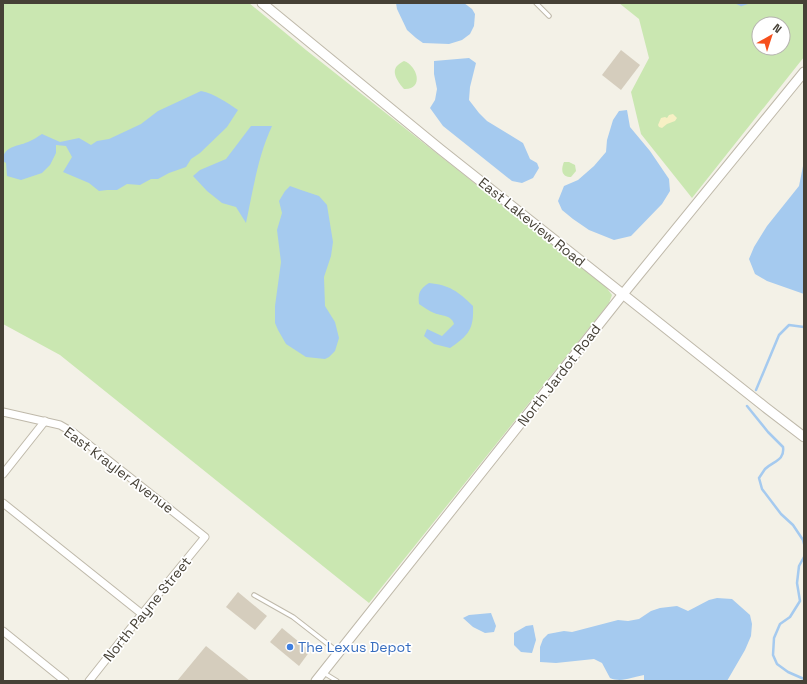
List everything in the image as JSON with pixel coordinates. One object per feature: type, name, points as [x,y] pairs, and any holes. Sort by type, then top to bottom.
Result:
[{"type":"street","name":"East Lakeview Road","points":[[262,3],[440,149],[804,437]]},
{"type":"street","name":"North Jardot Road","points":[[316,681],[623,294],[804,72]]},
{"type":"street","name":"East Krayler Avenue","points":[[3,412],[45,421],[74,433],[205,537]]},
{"type":"street","points":[[3,474],[45,421]]},
{"type":"street","points":[[3,503],[142,614]]},
{"type":"street","name":"North Payne Street","points":[[89,681],[205,537]]},
{"type":"street","points":[[3,631],[65,681]]},
{"type":"lane","points":[[536,3],[549,16]]},
{"type":"lane","points":[[254,594],[292,617],[339,653]]},
{"type":"lane","points":[[323,672],[336,681]]},
{"type":"green space","points":[[3,3],[249,3],[306,50],[606,287],[612,295],[609,303],[369,603],[60,355],[3,324]]},
{"type":"green space","points":[[619,3],[804,3],[804,57],[692,198],[641,134],[631,92],[649,58],[639,19]]},
{"type":"green space","points":[[404,61],[413,68],[417,77],[414,86],[404,89],[398,81],[395,71],[396,68]]},
{"type":"green space","points":[[564,162],[569,162],[575,165],[576,171],[571,177],[565,176],[563,172],[562,167]]},
{"type":"sand","points":[[673,114],[677,118],[675,121],[662,128],[659,127],[658,125],[661,118],[667,118],[669,115]]},
{"type":"water","points":[[396,3],[464,3],[472,9],[475,14],[474,26],[470,34],[462,40],[449,44],[423,43],[407,30],[397,9]]},
{"type":"water","points":[[469,58],[476,63],[470,87],[469,100],[487,121],[523,143],[530,159],[537,163],[539,168],[533,178],[522,183],[512,181],[443,126],[430,108],[435,100],[437,89],[434,74],[434,61]]},
{"type":"water","points":[[201,91],[216,96],[238,110],[227,127],[200,153],[191,159],[186,167],[158,179],[151,179],[140,185],[127,184],[117,190],[99,191],[89,183],[63,172],[72,157],[66,146],[56,145],[56,153],[50,165],[42,173],[21,180],[7,176],[6,163],[3,161],[5,152],[42,134],[60,142],[79,138],[91,145],[97,141],[109,139],[141,124],[158,111]]},
{"type":"water","points":[[627,110],[630,127],[650,151],[669,179],[670,191],[662,204],[631,236],[614,240],[589,230],[573,219],[562,210],[558,201],[564,186],[578,180],[594,166],[606,152],[607,140],[613,120],[619,111]]},
{"type":"water","points":[[251,126],[272,126],[259,161],[246,223],[236,207],[222,203],[207,191],[193,176],[200,170],[226,159]]},
{"type":"water","points":[[804,161],[804,294],[767,281],[755,274],[749,259],[754,247],[767,226],[799,186]]},
{"type":"water","points":[[290,186],[319,196],[327,205],[333,242],[331,256],[324,277],[325,306],[335,322],[339,338],[335,351],[325,359],[306,357],[286,344],[275,323],[275,306],[281,262],[277,230],[282,213],[279,201]]},
{"type":"water","points":[[429,283],[448,287],[463,296],[473,306],[473,314],[469,331],[462,339],[450,348],[434,344],[424,336],[427,329],[442,336],[454,324],[449,317],[432,312],[419,304],[420,292],[423,287]]},
{"type":"water","points":[[717,598],[732,599],[750,615],[752,624],[751,636],[745,650],[727,681],[644,681],[644,675],[619,680],[610,678],[602,663],[594,659],[556,663],[540,662],[540,647],[543,639],[548,634],[564,631],[572,632],[618,620],[628,621],[639,619],[651,611],[660,608],[677,606],[688,611],[709,600]]},
{"type":"water","points":[[491,613],[496,626],[494,632],[485,633],[473,627],[463,618],[469,615]]},
{"type":"water","points":[[533,625],[536,640],[532,653],[521,652],[514,645],[514,633],[526,626]]},
{"type":"building","points":[[621,50],[640,65],[621,90],[602,75]]},
{"type":"building","points":[[238,592],[267,616],[255,630],[226,607]]},
{"type":"building","points":[[282,628],[310,651],[299,666],[270,642]]},
{"type":"building","points":[[206,646],[250,681],[177,681]]},
{"type":"waterway","points":[[737,3],[741,5],[747,3]]},
{"type":"waterway","points":[[756,390],[779,335],[789,325],[804,327]]},
{"type":"waterway","points":[[747,406],[768,432],[783,447],[783,452],[780,458],[768,466],[759,478],[762,489],[781,514],[793,525],[804,544]]},
{"type":"waterway","points":[[804,557],[799,566],[797,583],[800,601],[790,617],[780,624],[774,638],[773,655],[777,664],[788,672],[804,679]]},
{"type":"place","name":"The Lexus Depot","points":[[290,647]]}]
